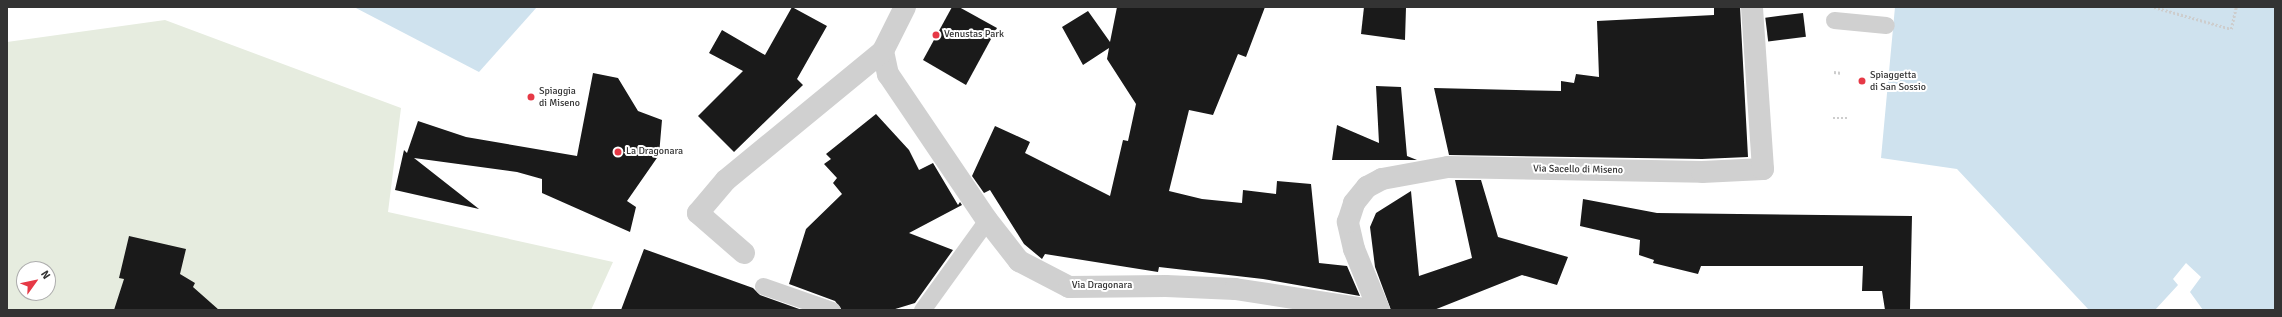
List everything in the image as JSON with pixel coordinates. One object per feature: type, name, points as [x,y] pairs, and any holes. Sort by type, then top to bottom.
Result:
[{"type":"street","points":[[744,253],[698,213],[726,180],[883,51],[904,7]]},
{"type":"street","name":"Via Sacello di Miseno","points":[[1379,310],[1354,249],[1348,222],[1354,203],[1367,187],[1382,179],[1448,167],[1702,172],[1763,169],[1752,7]]},
{"type":"street","name":"Via Dragonara","points":[[883,51],[888,74],[987,220],[1019,261],[1069,287],[1166,286],[1235,289],[1370,310]]},
{"type":"lane","points":[[1834,20],[1886,25]]},
{"type":"lane","points":[[922,310],[987,220]]},
{"type":"lane","points":[[763,286],[832,310]]},
{"type":"path","points":[[2154,7],[2231,29],[2236,7]]},
{"type":"path","points":[[1834,72],[1842,73]]},
{"type":"path","points":[[1833,118],[1848,118]]},
{"type":"shaded area","points":[[165,20],[401,108],[388,212],[613,262],[591,310],[7,310],[7,42]]},
{"type":"water","points":[[354,7],[537,7],[479,72]]},
{"type":"water","points":[[1895,7],[2275,7],[2275,310],[2203,310],[2190,292],[2201,277],[2186,263],[2173,279],[2178,285],[2155,310],[2089,310],[1957,169],[1881,158]]},
{"type":"building","points":[[792,7],[827,26],[797,79],[803,85],[734,152],[698,116],[743,71],[709,53],[722,30],[765,55]]},
{"type":"building","points":[[952,7],[959,7],[997,28],[966,85],[923,60]]},
{"type":"building","points":[[1117,7],[1265,7],[1246,57],[1238,54],[1213,115],[1189,110],[1169,191],[1202,199],[1242,203],[1243,190],[1276,194],[1277,181],[1311,184],[1319,263],[1347,266],[1360,296],[1263,279],[1159,267],[1158,272],[1045,254],[1042,259],[1024,244],[990,190],[984,193],[972,176],[995,126],[1030,142],[1025,153],[1110,196],[1123,140],[1128,141],[1136,104],[1107,59],[1109,48],[1083,65],[1062,27],[1088,11],[1110,42]]},
{"type":"building","points":[[1364,7],[1406,7],[1405,40],[1361,34]]},
{"type":"building","points":[[1714,7],[1740,7],[1748,157],[1702,159],[1449,155],[1434,88],[1561,91],[1561,81],[1574,83],[1576,74],[1599,77],[1597,21],[1714,15]]},
{"type":"building","points":[[1803,13],[1806,37],[1768,41],[1765,18]]},
{"type":"building","name":"La Dragonara","points":[[593,73],[618,78],[638,111],[662,120],[659,155],[627,201],[636,207],[630,232],[542,193],[542,179],[517,172],[414,158],[479,209],[395,190],[404,150],[407,153],[418,121],[466,137],[577,156]]},
{"type":"building","points":[[1376,86],[1401,87],[1407,156],[1417,160],[1332,160],[1337,125],[1379,143]]},
{"type":"building","points":[[876,114],[909,150],[919,170],[933,163],[958,205],[960,202],[962,205],[909,233],[953,250],[915,303],[892,310],[842,310],[835,301],[789,284],[806,229],[842,194],[833,183],[837,178],[824,164],[831,159],[826,154]]},
{"type":"building","points":[[1455,180],[1481,180],[1498,237],[1568,257],[1557,285],[1522,275],[1434,310],[1391,310],[1375,267],[1370,227],[1376,213],[1411,191],[1419,276],[1472,258]]},
{"type":"building","points":[[1583,199],[1657,213],[1912,216],[1910,310],[1885,310],[1882,291],[1862,291],[1863,266],[1701,266],[1698,274],[1653,263],[1654,260],[1639,255],[1640,240],[1580,226]]},
{"type":"building","points":[[129,236],[186,249],[180,274],[195,283],[193,287],[219,310],[114,310],[124,279],[119,278]]},
{"type":"building","points":[[644,249],[753,288],[760,295],[802,310],[621,310]]},
{"type":"place","name":"Venustas Park","points":[[936,35]]},
{"type":"place","name":"Spiaggetta di San Sossio","points":[[1862,81]]},
{"type":"place","name":"Spiaggia di Miseno","points":[[531,97]]},
{"type":"place","name":"La Dragonara","points":[[618,152]]}]
